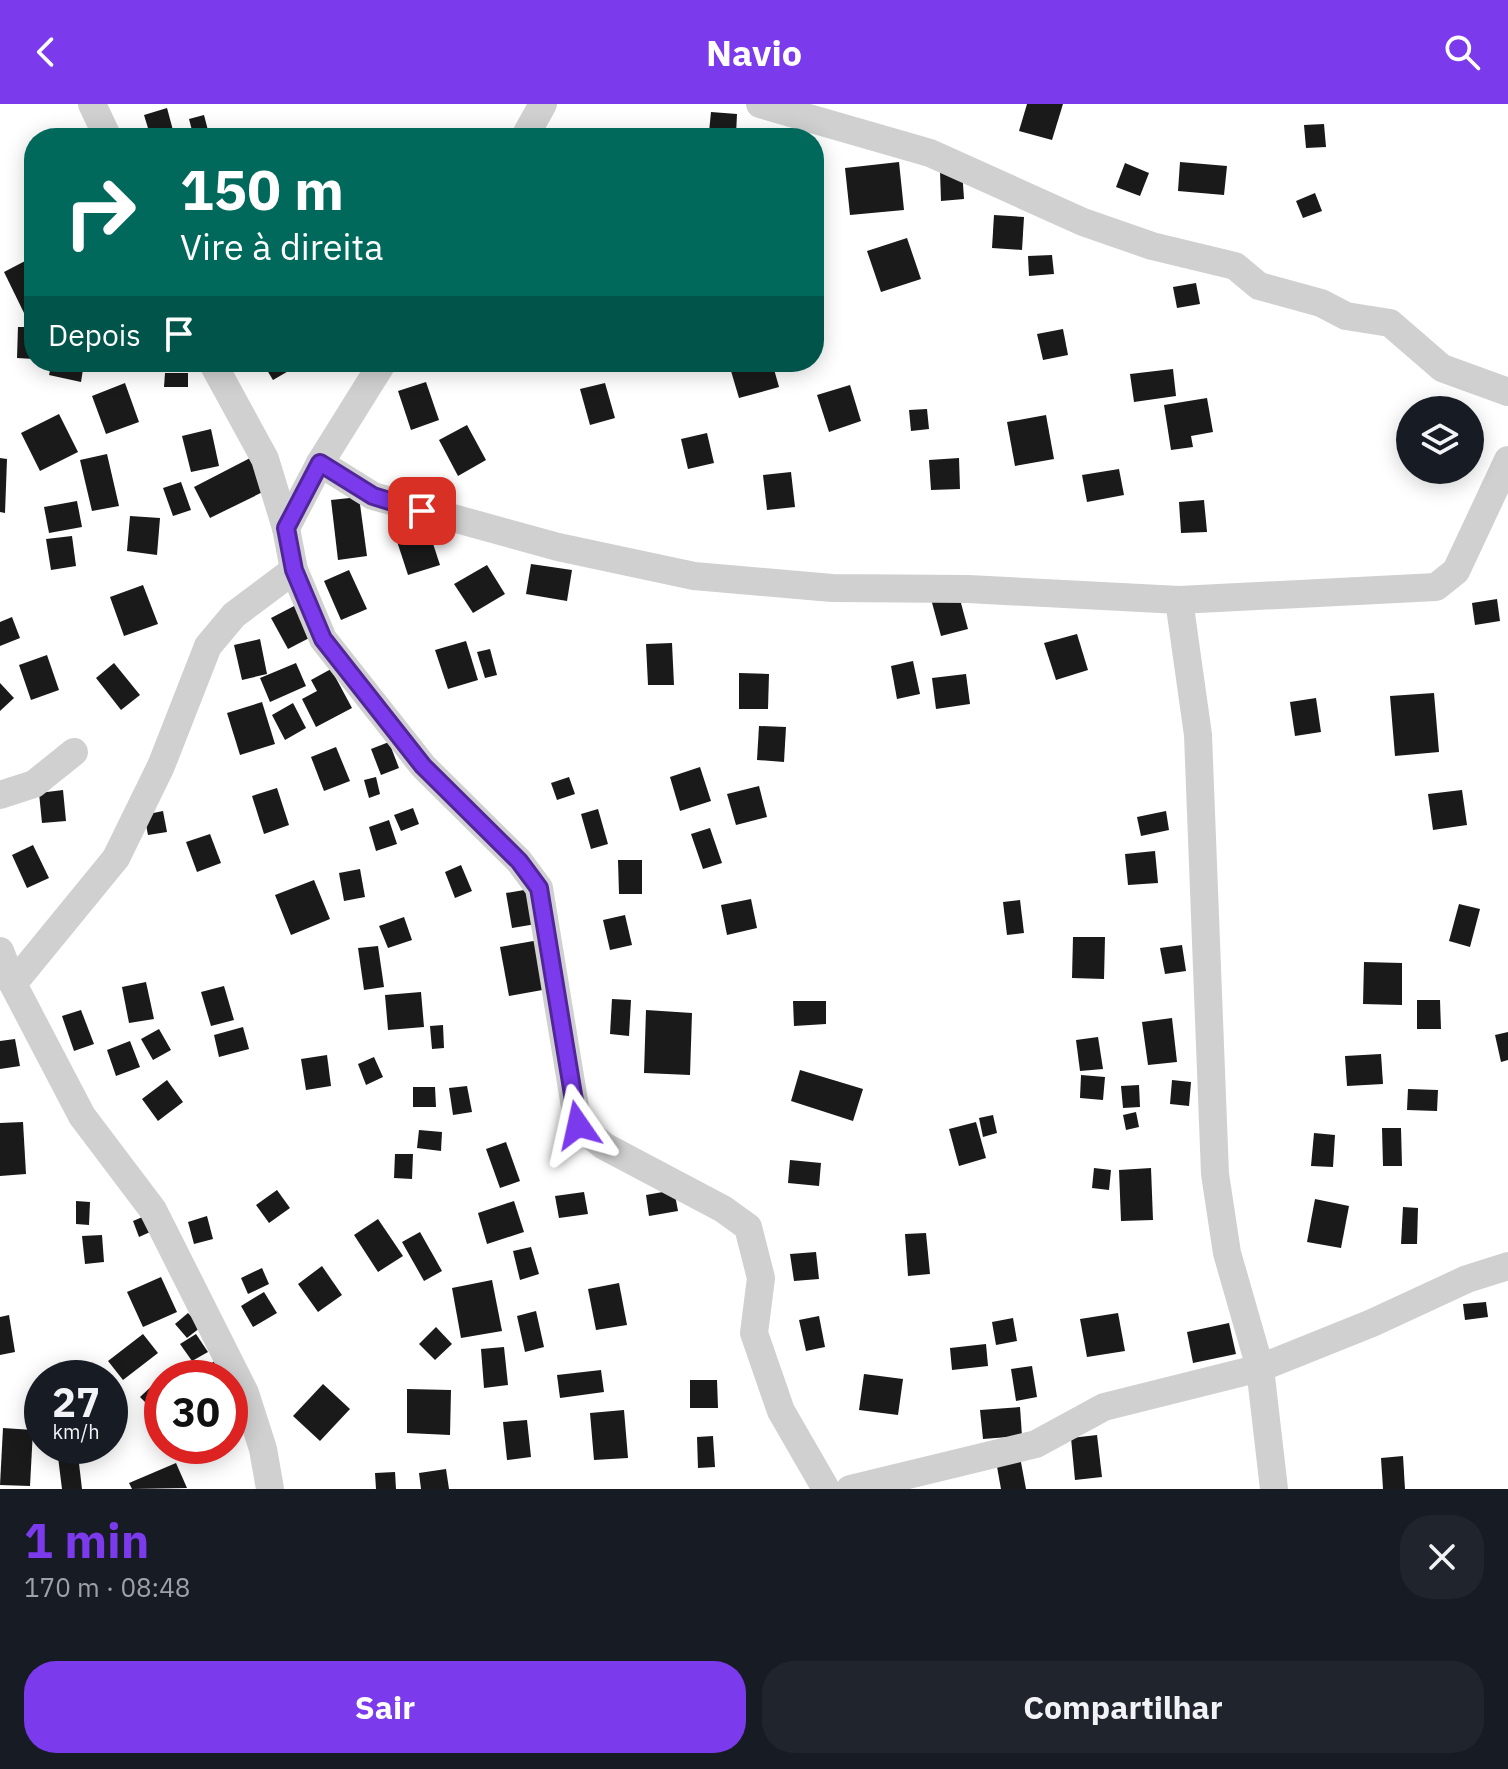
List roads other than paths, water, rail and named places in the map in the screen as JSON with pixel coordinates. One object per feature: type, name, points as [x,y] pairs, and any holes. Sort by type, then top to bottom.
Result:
[{"type":"street","points":[[92,104],[103,128]]},
{"type":"street","points":[[530,128],[543,104]]},
{"type":"street","points":[[760,104],[930,153],[1083,222],[1152,246],[1235,266],[1259,286],[1321,303],[1346,316],[1390,323],[1442,368],[1456,376],[1487,382],[1508,392]]},
{"type":"street","points":[[217,372],[265,459],[286,528],[294,570],[323,639],[423,766],[519,861],[539,888],[578,1125],[587,1136],[723,1209],[748,1227],[758,1253],[761,1278],[754,1333],[781,1411],[826,1489]]},
{"type":"street","points":[[286,528],[320,463],[377,372]]},
{"type":"street","points":[[320,463],[373,496],[558,547],[694,576],[832,588],[968,589],[1179,600],[1436,587],[1456,571],[1508,460]]},
{"type":"street","points":[[13,984],[116,858],[161,766],[208,646],[234,615],[294,570]]},
{"type":"street","points":[[1179,600],[1198,735],[1215,1174],[1227,1253],[1260,1368],[1274,1489]]},
{"type":"street","points":[[0,795],[34,784],[74,752]]},
{"type":"street","points":[[0,951],[13,984],[82,1116],[153,1210],[245,1393],[263,1449],[270,1489]]},
{"type":"street","points":[[850,1489],[1036,1444],[1104,1407],[1260,1368],[1372,1323],[1467,1279],[1508,1266]]}]
